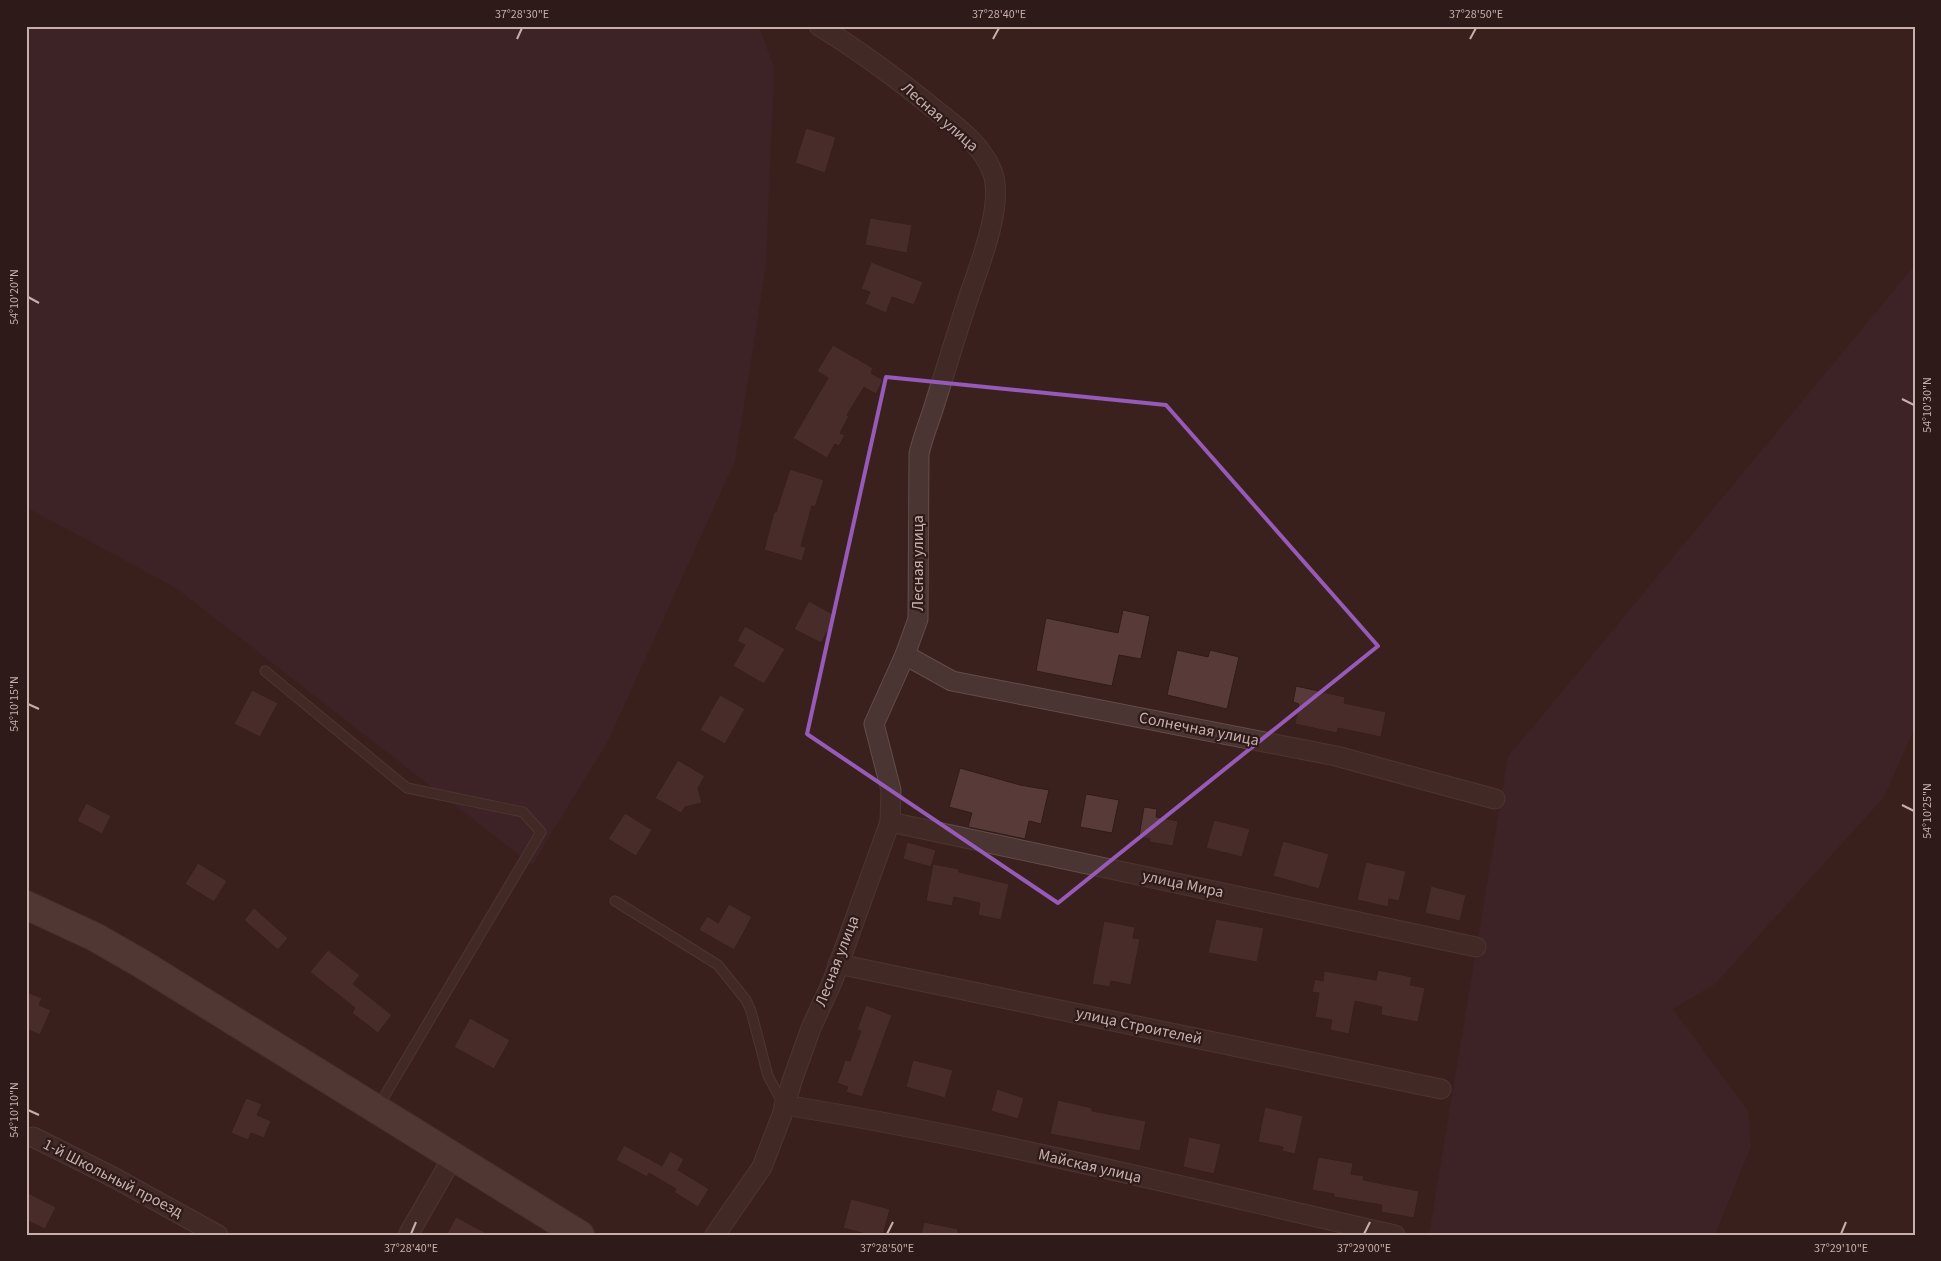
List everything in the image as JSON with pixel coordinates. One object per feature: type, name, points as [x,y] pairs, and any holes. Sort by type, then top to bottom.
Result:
[{"type":"main road","points":[[26,906],[95,937],[142,964],[580,1235]]},
{"type":"street","name":"Лесная улица","points":[[715,1235],[762,1167],[782,1115],[811,1028],[838,964],[890,822],[891,790],[874,724],[905,655],[918,619],[919,454],[923,436],[936,403],[983,255],[994,210],[996,188],[992,171],[980,149],[965,133],[887,71],[819,26]]},
{"type":"street","name":"Солнечная улица","points":[[905,655],[952,680],[1336,756],[1495,799]]},
{"type":"street","name":"улица Мира","points":[[890,822],[1476,947]]},
{"type":"street","name":"улица Строителей","points":[[838,964],[1441,1089]]},
{"type":"street","name":"Майская улица","points":[[784,1106],[894,1124],[1013,1148],[1395,1235]]},
{"type":"street","name":"1-й Школьный проезд","points":[[33,1137],[114,1177],[218,1235]]},
{"type":"street","points":[[408,1235],[453,1157]]},
{"type":"lane","points":[[264,671],[407,788],[523,812],[540,832],[377,1109]]},
{"type":"lane","points":[[615,901],[718,965],[730,978],[746,1000],[751,1011],[768,1076],[784,1106]]},
{"type":"highlighted area","points":[[886,377],[1166,405],[1378,646],[1058,903],[807,734]]},
{"type":"shaded area","points":[[26,26],[759,26],[774,68],[766,266],[735,461],[608,741],[532,865],[176,588],[26,507]]},
{"type":"shaded area","points":[[1915,265],[1915,727],[1884,797],[1715,984],[1673,1009],[1748,1111],[1751,1146],[1715,1235],[1429,1235],[1508,757]]},
{"type":"building","points":[[806,128],[836,137],[825,173],[795,163]]},
{"type":"building","points":[[870,218],[912,225],[907,253],[865,245]]},
{"type":"building","points":[[871,262],[923,282],[914,305],[892,297],[886,313],[865,304],[870,292],[861,289]]},
{"type":"building","points":[[833,345],[873,368],[871,373],[883,380],[876,394],[864,387],[847,415],[849,416],[840,433],[845,435],[839,446],[835,444],[827,458],[793,438],[828,378],[817,371]]},
{"type":"building","points":[[790,469],[824,480],[815,507],[812,506],[801,546],[806,547],[802,561],[764,550],[774,512],[776,512]]},
{"type":"building","points":[[809,601],[836,616],[821,643],[794,629]]},
{"type":"building","points":[[1123,610],[1150,616],[1141,659],[1119,655],[1112,686],[1036,671],[1046,618],[1118,633]]},
{"type":"building","points":[[745,626],[785,649],[764,684],[733,666],[745,645],[737,641]]},
{"type":"building","points":[[1177,650],[1208,657],[1210,650],[1239,657],[1227,709],[1167,695]]},
{"type":"building","points":[[1296,686],[1345,697],[1344,703],[1386,712],[1381,737],[1338,728],[1337,733],[1295,724],[1299,704],[1293,702]]},
{"type":"building","points":[[252,690],[278,703],[260,737],[234,724]]},
{"type":"building","points":[[720,695],[745,709],[725,744],[700,730]]},
{"type":"building","points":[[678,760],[705,776],[698,788],[702,803],[685,807],[681,813],[655,798]]},
{"type":"building","points":[[960,768],[1020,785],[1049,790],[1041,824],[1029,821],[1025,839],[968,827],[972,813],[949,807]]},
{"type":"building","points":[[1086,794],[1119,800],[1112,833],[1080,827]]},
{"type":"building","points":[[86,803],[111,816],[102,834],[77,821]]},
{"type":"building","points":[[1144,807],[1157,809],[1156,817],[1178,821],[1173,846],[1149,842],[1150,839],[1139,837]]},
{"type":"building","points":[[625,813],[652,830],[636,856],[608,839]]},
{"type":"building","points":[[1214,820],[1250,829],[1242,857],[1206,848]]},
{"type":"building","points":[[1283,841],[1329,854],[1319,889],[1273,876]]},
{"type":"building","points":[[907,842],[936,850],[931,867],[903,859]]},
{"type":"building","points":[[1366,862],[1406,871],[1399,901],[1389,899],[1388,907],[1357,900]]},
{"type":"building","points":[[198,863],[227,881],[214,902],[185,884]]},
{"type":"building","points":[[933,864],[959,869],[959,872],[1009,884],[1001,920],[978,915],[980,903],[954,897],[952,906],[926,901]]},
{"type":"building","points":[[1431,886],[1466,895],[1460,921],[1425,913]]},
{"type":"building","points":[[729,904],[752,917],[734,950],[699,930],[707,916],[718,923]]},
{"type":"building","points":[[254,908],[288,938],[278,950],[244,920]]},
{"type":"building","points":[[1216,919],[1264,928],[1257,962],[1208,953]]},
{"type":"building","points":[[1104,921],[1135,927],[1133,938],[1140,939],[1131,985],[1111,981],[1110,987],[1092,984]]},
{"type":"building","points":[[328,950],[360,975],[353,984],[392,1015],[378,1033],[352,1013],[355,1008],[310,972]]},
{"type":"building","points":[[1378,970],[1412,977],[1410,985],[1425,988],[1418,1022],[1381,1015],[1382,1007],[1355,1001],[1349,1034],[1330,1030],[1332,1020],[1315,1017],[1319,993],[1312,992],[1315,979],[1323,981],[1324,971],[1376,980]]},
{"type":"building","points":[[29,993],[42,998],[39,1005],[51,1010],[40,1035],[29,1030],[26,1036],[26,1000]]},
{"type":"building","points":[[866,1005],[892,1015],[862,1097],[846,1092],[848,1087],[837,1083],[845,1060],[850,1061],[861,1031],[857,1030]]},
{"type":"building","points":[[470,1018],[510,1040],[494,1069],[454,1047]]},
{"type":"building","points":[[913,1060],[953,1070],[945,1098],[906,1087]]},
{"type":"building","points":[[997,1089],[1024,1098],[1018,1119],[991,1111]]},
{"type":"building","points":[[246,1098],[262,1104],[257,1115],[271,1121],[264,1138],[251,1133],[248,1140],[231,1133]]},
{"type":"building","points":[[1058,1100],[1092,1108],[1092,1111],[1146,1121],[1140,1151],[1050,1134]]},
{"type":"building","points":[[1265,1107],[1303,1116],[1295,1154],[1282,1151],[1283,1147],[1258,1142]]},
{"type":"building","points":[[1189,1137],[1221,1144],[1214,1174],[1183,1167]]},
{"type":"building","points":[[624,1145],[662,1166],[670,1151],[684,1159],[678,1170],[709,1189],[698,1207],[674,1192],[676,1189],[649,1173],[647,1177],[616,1160]]},
{"type":"building","points":[[1318,1157],[1353,1163],[1351,1174],[1364,1176],[1363,1180],[1419,1191],[1414,1218],[1381,1212],[1382,1205],[1334,1197],[1334,1194],[1312,1190]]},
{"type":"building","points":[[26,1192],[56,1207],[45,1229],[26,1220]]},
{"type":"building","points":[[851,1199],[890,1209],[883,1235],[869,1235],[843,1228]]},
{"type":"building","points":[[456,1217],[490,1235],[446,1235]]},
{"type":"building","points":[[924,1222],[958,1229],[958,1235],[921,1235]]}]
